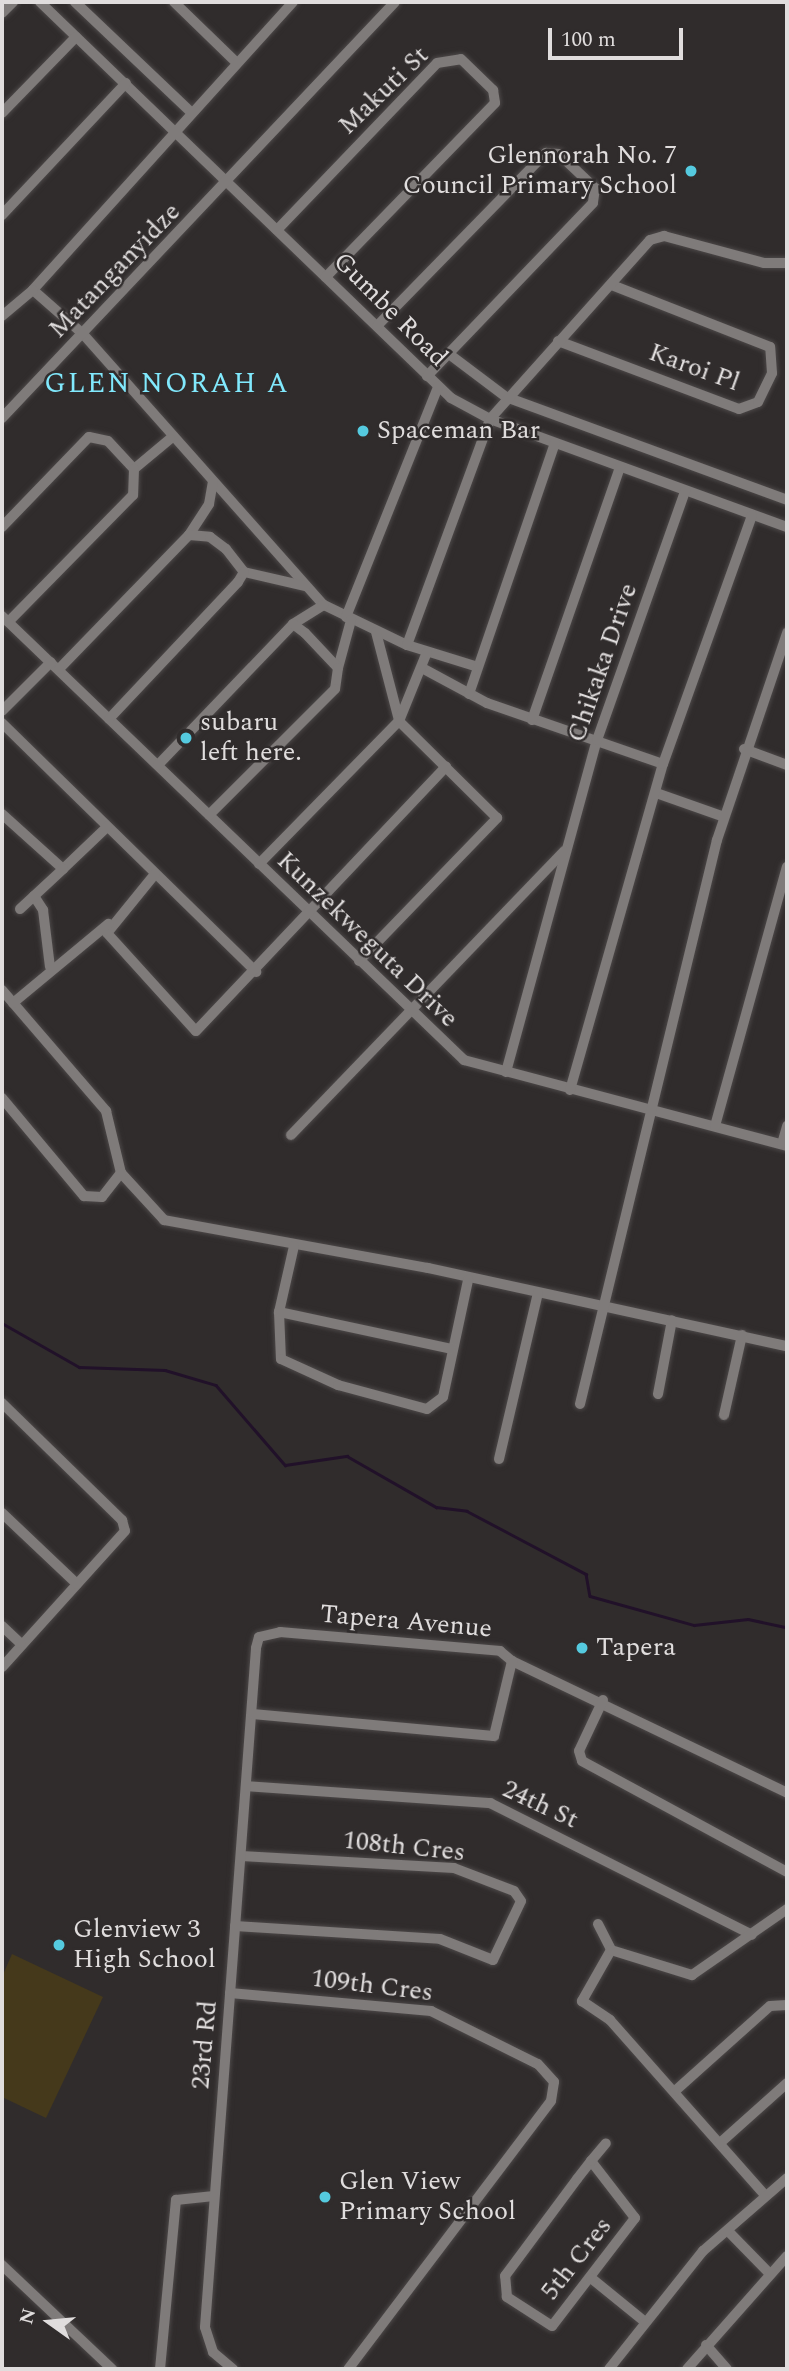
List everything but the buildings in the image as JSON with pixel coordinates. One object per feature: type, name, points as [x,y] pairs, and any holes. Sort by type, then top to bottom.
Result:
[{"type":"street","points":[[2,13],[13,2]]},
{"type":"street","name":"Gumbe Road","points":[[40,2],[438,387],[490,419],[787,527]]},
{"type":"street","points":[[75,2],[190,111]]},
{"type":"street","points":[[174,2],[236,62]]},
{"type":"street","points":[[2,316],[33,290],[190,111],[289,6],[277,2]]},
{"type":"street","name":"Matanganyidze","points":[[2,418],[228,183],[395,2]]},
{"type":"street","points":[[2,113],[76,37]]},
{"type":"street","name":"Makuti St","points":[[277,230],[437,63],[461,59],[493,90],[495,103],[326,276]]},
{"type":"street","points":[[2,215],[126,83]]},
{"type":"street","points":[[377,326],[546,153],[559,154],[595,188],[593,203],[427,376]]},
{"type":"street","points":[[407,645],[490,419],[506,397],[612,285],[650,240],[664,236],[765,263],[787,262]]},
{"type":"street","name":"Karoi Pl","points":[[558,341],[739,409],[758,402],[772,373],[770,347],[612,285]]},
{"type":"street","points":[[33,290],[83,334],[170,439],[213,481],[324,605],[407,645],[475,666]]},
{"type":"street","points":[[449,354],[506,397],[787,500]]},
{"type":"street","points":[[209,814],[335,688],[349,618],[438,387]]},
{"type":"street","points":[[2,527],[89,437],[108,441],[134,469],[133,495],[5,619]]},
{"type":"street","points":[[134,469],[170,439]]},
{"type":"street","points":[[469,694],[475,666],[555,443]]},
{"type":"street","points":[[532,720],[620,467]]},
{"type":"street","points":[[2,711],[55,666],[189,535],[209,504],[213,481]]},
{"type":"street","name":"Chikaka Drive","points":[[506,1072],[564,851],[597,740],[685,491]]},
{"type":"street","points":[[570,1090],[663,764],[752,515]]},
{"type":"street","points":[[189,535],[210,537],[244,572],[306,586]]},
{"type":"street","points":[[108,719],[244,572]]},
{"type":"street","points":[[158,765],[293,624],[324,605]]},
{"type":"street","name":"Kunzekweguta Drive","points":[[5,619],[464,1060],[648,1111],[785,1145]]},
{"type":"street","points":[[293,624],[338,668]]},
{"type":"street","points":[[359,961],[496,818],[400,721],[376,632]]},
{"type":"street","points":[[580,1404],[605,1306],[648,1111],[724,817],[744,749],[787,633]]},
{"type":"street","points":[[259,864],[400,721],[427,652]]},
{"type":"street","points":[[422,668],[469,694],[532,720],[663,764]]},
{"type":"street","points":[[2,723],[256,972]]},
{"type":"street","points":[[744,749],[787,765]]},
{"type":"street","points":[[108,924],[110,943],[196,1031],[256,972],[446,767]]},
{"type":"street","points":[[656,793],[724,817]]},
{"type":"street","points":[[4,820],[63,869]]},
{"type":"street","points":[[20,909],[107,827]]},
{"type":"street","name":"Chikaka Drive","points":[[291,1135],[564,851]]},
{"type":"street","points":[[715,1126],[787,867]]},
{"type":"street","points":[[13,1003],[50,968],[66,963],[108,924],[155,874]]},
{"type":"street","points":[[34,896],[43,910],[50,968]]},
{"type":"street","points":[[2,990],[106,1111],[121,1172],[164,1220],[605,1306],[787,1346]]},
{"type":"street","points":[[2,1098],[85,1196],[102,1197],[121,1172]]},
{"type":"street","points":[[785,1145],[787,1126]]},
{"type":"street","points":[[294,1246],[279,1312],[277,1345],[288,1366],[427,1409],[443,1397],[451,1349],[468,1280]]},
{"type":"street","points":[[499,1459],[538,1293]]},
{"type":"street","points":[[279,1312],[451,1349]]},
{"type":"street","points":[[658,1394],[672,1320]]},
{"type":"street","points":[[724,1415],[742,1335]]},
{"type":"street","points":[[2,1404],[122,1520],[125,1535],[20,1643],[2,1667]]},
{"type":"street","points":[[2,1513],[77,1584]]},
{"type":"street","points":[[2,1626],[20,1643]]},
{"type":"street","name":"Tapera Avenue","points":[[268,1632],[500,1651],[512,1661],[494,1736],[252,1714],[256,1648],[268,1632]]},
{"type":"street","points":[[512,1661],[603,1700],[787,1793]]},
{"type":"street","points":[[603,1700],[579,1751],[582,1761],[787,1872]]},
{"type":"street","name":"23rd Rd","points":[[233,2369],[213,2352],[205,2327],[252,1714]]},
{"type":"street","name":"24th St","points":[[246,1786],[490,1802],[752,1935]]},
{"type":"street","name":"108th Cres","points":[[235,1926],[440,1939],[493,1960],[521,1901],[514,1891],[454,1868],[241,1856]]},
{"type":"street","points":[[765,2195],[602,2012],[582,2001],[611,1950],[621,1948],[663,1970],[692,1975],[787,1909]]},
{"type":"street","points":[[598,1924],[611,1950]]},
{"type":"street","name":"109th Cres","points":[[230,1993],[431,2011],[538,2064],[554,2082],[551,2101],[348,2369]]},
{"type":"street","points":[[675,2091],[770,2006],[787,2005]]},
{"type":"street","points":[[720,2143],[787,2083]]},
{"type":"street","points":[[591,2161],[606,2143]]},
{"type":"street","name":"5th Cres","points":[[591,2161],[635,2218],[552,2326],[507,2297],[502,2286],[591,2161]]},
{"type":"street","points":[[609,2369],[644,2321],[703,2251],[729,2232],[765,2195],[787,2178]]},
{"type":"street","points":[[160,2369],[176,2200],[214,2196]]},
{"type":"street","points":[[729,2232],[769,2273]]},
{"type":"street","points":[[687,2369],[769,2273],[787,2256]]},
{"type":"street","points":[[2,2265],[112,2369]]},
{"type":"street","points":[[591,2278],[644,2321]]},
{"type":"street","points":[[706,2345],[727,2369]]},
{"type":"shaded area","points":[[12,1954],[103,1997],[46,2118],[2,2097],[2,1977]]},
{"type":"waterway","points":[[2,1323],[79,1367],[165,1370],[216,1385],[285,1465],[347,1456],[436,1507],[467,1511],[586,1574],[590,1596],[694,1625],[748,1619],[787,1627]]},
{"type":"place","name":"Glennorah No. 7 Council Primary School","points":[[691,171]]},
{"type":"place","name":"Spaceman Bar","points":[[363,431]]},
{"type":"place","name":"subaru left here.","points":[[186,738]]},
{"type":"place","name":"Tapera","points":[[582,1648]]},
{"type":"place","name":"Glenview 3 High School","points":[[59,1945]]},
{"type":"place","name":"Glen View Primary School","points":[[325,2197]]},
{"type":"district","name":"GLEN NORAH A","points":[[167,384]]}]
